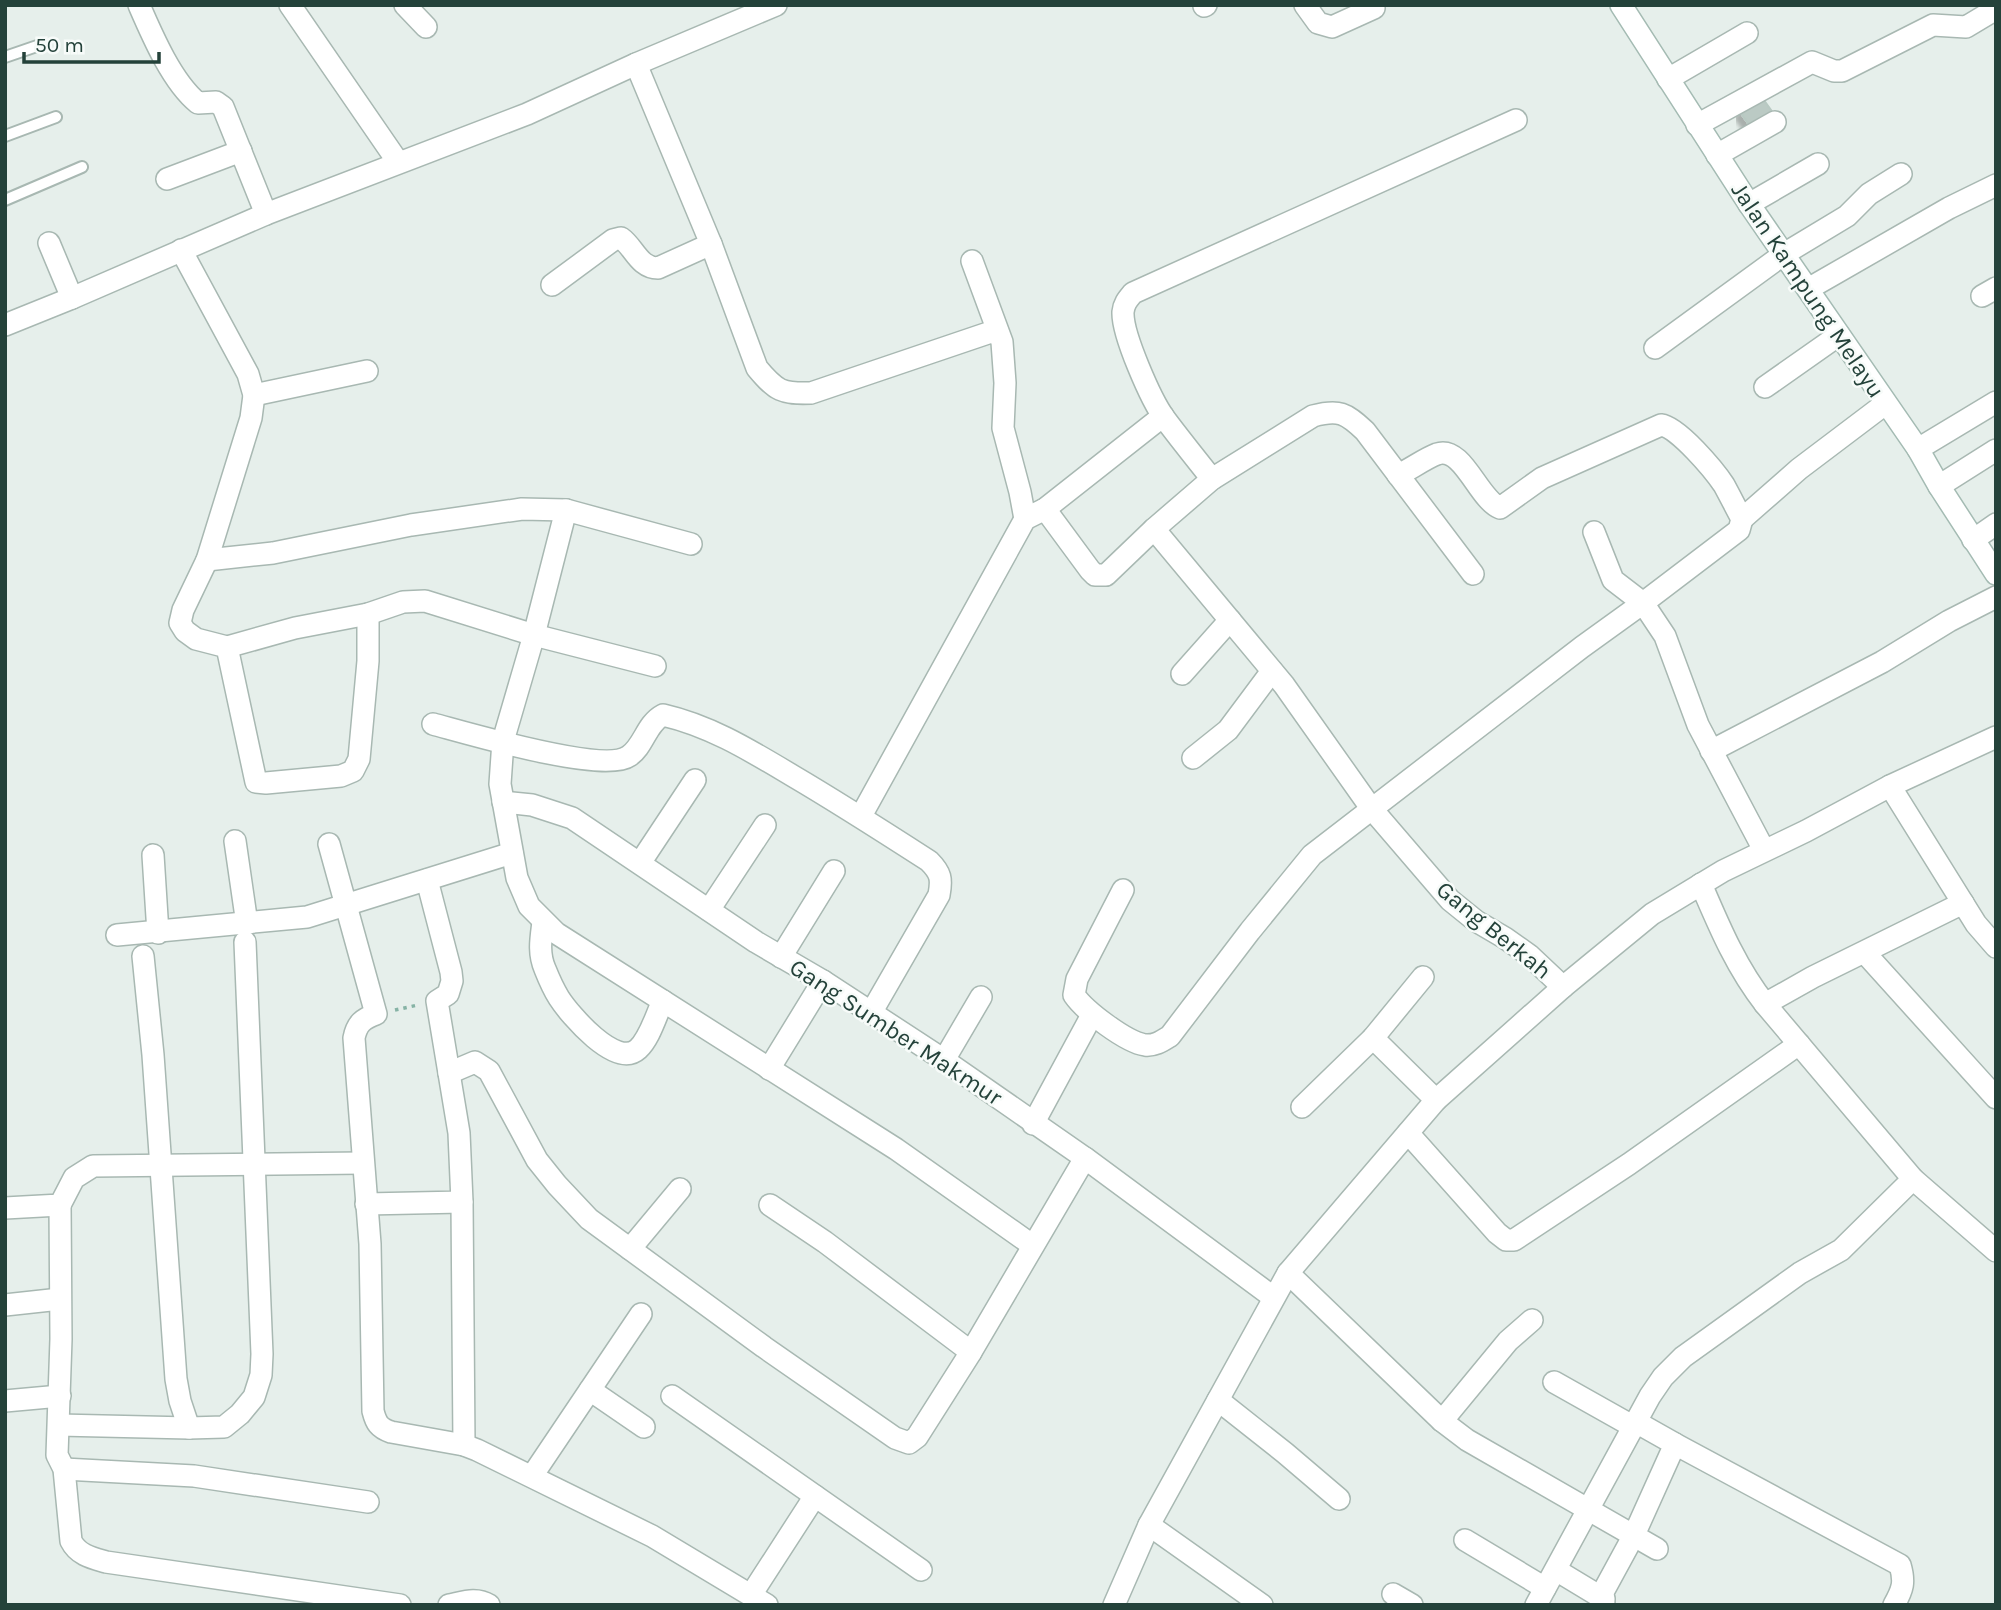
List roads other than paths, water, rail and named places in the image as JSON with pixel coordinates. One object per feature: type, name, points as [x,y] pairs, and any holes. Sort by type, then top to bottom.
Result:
[{"type":"street","points":[[139,5],[176,77],[191,97],[198,103],[216,102],[223,107],[266,214]]},
{"type":"street","points":[[289,5],[398,162]]},
{"type":"street","points":[[405,5],[426,27]]},
{"type":"street","points":[[5,324],[266,214],[527,114],[776,5]]},
{"type":"street","points":[[1306,5],[1318,23],[1332,27],[1374,8]]},
{"type":"street","name":"Jalan Kampung Melayu","points":[[1621,5],[1749,204],[1918,449],[1996,574]]},
{"type":"street","points":[[1698,125],[1812,62],[1834,71],[1842,71],[1933,25],[1966,27],[1996,9]]},
{"type":"street","points":[[1668,79],[1746,33]]},
{"type":"street","points":[[636,64],[710,244],[757,368],[768,382],[787,394],[811,393],[997,330]]},
{"type":"street","points":[[1212,479],[1163,416],[1136,359],[1126,328],[1123,314],[1126,301],[1133,293],[1516,120]]},
{"type":"street","points":[[1717,155],[1775,122]]},
{"type":"street","points":[[167,179],[241,151]]},
{"type":"street","points":[[1749,204],[1818,164]]},
{"type":"street","points":[[1655,348],[1784,254],[1847,216],[1869,194],[1900,174]]},
{"type":"street","points":[[1808,289],[1949,208],[1996,185]]},
{"type":"street","points":[[552,285],[613,240],[621,238],[625,241],[650,268],[658,268],[710,244]]},
{"type":"street","points":[[50,243],[72,298]]},
{"type":"street","points":[[181,250],[248,374],[254,396],[246,437],[207,560],[183,610],[180,623],[185,631],[197,639],[227,647],[295,628],[368,614],[403,602],[425,601],[534,635],[655,666]]},
{"type":"street","points":[[972,261],[1002,342],[1003,428],[1020,492],[1024,519]]},
{"type":"street","points":[[1765,387],[1839,335]]},
{"type":"street","points":[[254,396],[367,371]]},
{"type":"street","points":[[1918,449],[1996,402]]},
{"type":"street","points":[[1123,890],[1077,979],[1074,995],[1092,1015],[1142,1045],[1154,1045],[1170,1036],[1312,855],[1739,530],[1742,519],[1800,469],[1885,404]]},
{"type":"street","points":[[1045,509],[1090,570],[1100,576],[1106,575],[1212,479],[1313,416],[1331,411],[1349,416],[1365,431],[1473,574]]},
{"type":"street","points":[[861,816],[1024,519],[1045,509],[1163,416]]},
{"type":"street","points":[[1398,475],[1439,453],[1450,454],[1458,459],[1488,500],[1500,508],[1542,478],[1661,425],[1668,426],[1723,483],[1742,519]]},
{"type":"street","points":[[1939,486],[1996,450]]},
{"type":"street","points":[[207,560],[273,552],[411,525],[522,509],[566,510],[691,544]]},
{"type":"street","points":[[566,510],[503,741],[500,784],[517,878],[529,906],[543,922],[959,1191],[1032,1245]]},
{"type":"street","points":[[1973,540],[1996,524]]},
{"type":"street","name":"Gang Berkah","points":[[1154,529],[1272,671],[1371,808],[1450,900],[1476,922],[1513,943],[1563,987]]},
{"type":"street","points":[[1594,533],[1613,580],[1643,603],[1665,636],[1698,725],[1764,850]]},
{"type":"street","points":[[1711,751],[1882,662],[1949,621],[1996,597]]},
{"type":"street","points":[[227,647],[254,780],[266,783],[341,776],[353,771],[359,759],[368,661],[368,614]]},
{"type":"street","points":[[1182,674],[1230,620]]},
{"type":"street","points":[[1193,758],[1228,730],[1272,671]]},
{"type":"street","points":[[433,724],[570,758],[618,761],[629,757],[655,720],[663,715],[689,721],[732,740],[861,816],[929,861],[938,870],[942,881],[939,895],[871,1013]]},
{"type":"street","points":[[1114,1605],[1149,1525],[1287,1273],[1436,1100],[1563,987],[1652,915],[1701,884],[1764,850],[1889,786],[1996,737]]},
{"type":"street","points":[[640,863],[695,780]]},
{"type":"street","points":[[1889,786],[1976,924],[1996,947]]},
{"type":"street","name":"Gang Sumber Makmur","points":[[503,802],[532,805],[572,818],[781,957],[944,1060],[1085,1158],[1273,1297]]},
{"type":"street","points":[[709,910],[765,825]]},
{"type":"street","points":[[59,1425],[223,1427],[240,1414],[254,1397],[261,1375],[246,933],[234,841]]},
{"type":"street","points":[[329,844],[376,1014],[363,1019],[356,1027],[354,1038],[370,1244],[373,1411],[376,1423],[391,1432],[464,1445],[532,1476],[652,1536],[759,1600],[814,1496]]},
{"type":"street","points":[[117,935],[246,933],[307,918],[512,853]]},
{"type":"street","points":[[153,855],[159,933]]},
{"type":"street","points":[[781,957],[834,872]]},
{"type":"street","points":[[427,880],[452,972],[448,995],[437,1001],[459,1133],[464,1445]]},
{"type":"street","points":[[1701,884],[1731,954],[1748,983],[1913,1179],[1996,1251]]},
{"type":"street","points":[[1765,1004],[1813,977],[1963,903]]},
{"type":"street","points":[[543,922],[540,950],[549,978],[559,998],[584,1028],[604,1045],[616,1052],[629,1053],[638,1049],[663,1001]]},
{"type":"street","points":[[1865,953],[1996,1098]]},
{"type":"street","points":[[143,956],[176,1380],[189,1428]]},
{"type":"street","points":[[1302,1107],[1373,1038],[1423,977]]},
{"type":"street","points":[[769,1069],[822,981]]},
{"type":"street","points":[[944,1060],[981,997]]},
{"type":"street","points":[[1034,1124],[1092,1015]]},
{"type":"street","points":[[1373,1038],[1436,1100]]},
{"type":"street","points":[[1408,1133],[1497,1233],[1506,1240],[1514,1240],[1799,1044]]},
{"type":"street","points":[[449,1073],[475,1062],[489,1071],[537,1160],[589,1219],[764,1347],[884,1431],[909,1443],[917,1437],[971,1352],[1085,1158]]},
{"type":"street","points":[[363,1163],[93,1166],[74,1178],[60,1205],[60,1395],[57,1455],[64,1469],[71,1541],[74,1547],[88,1558],[400,1605]]},
{"type":"street","points":[[1546,1587],[1662,1377],[1683,1357],[1800,1273],[1841,1250],[1913,1179]]},
{"type":"street","points":[[630,1249],[680,1189]]},
{"type":"street","points":[[366,1204],[462,1202]]},
{"type":"street","points":[[5,1208],[60,1205]]},
{"type":"street","points":[[770,1205],[825,1242],[971,1352]]},
{"type":"street","points":[[1287,1273],[1442,1421],[1467,1440],[1657,1549]]},
{"type":"street","points":[[5,1304],[60,1299]]},
{"type":"street","points":[[532,1476],[641,1314]]},
{"type":"street","points":[[1442,1421],[1508,1341],[1532,1320]]},
{"type":"street","points":[[1554,1382],[1900,1565],[1904,1578],[1903,1588],[1894,1605]]},
{"type":"street","points":[[590,1390],[644,1427]]},
{"type":"street","points":[[5,1401],[60,1395]]},
{"type":"street","points":[[672,1396],[921,1570]]},
{"type":"street","points":[[1218,1400],[1339,1499]]},
{"type":"street","points":[[1465,1540],[1546,1587],[1604,1602],[1603,1592],[1634,1535],[1675,1444]]},
{"type":"street","points":[[64,1469],[194,1476],[368,1502]]},
{"type":"street","points":[[1149,1525],[1262,1605]]},
{"type":"street","points":[[1393,1594],[1412,1605]]},
{"type":"street","points":[[449,1605],[481,1600],[489,1605]]},
{"type":"lane","points":[[5,57],[37,46]]},
{"type":"lane","points":[[5,136],[56,117]]},
{"type":"lane","points":[[5,200],[82,167]]}]
